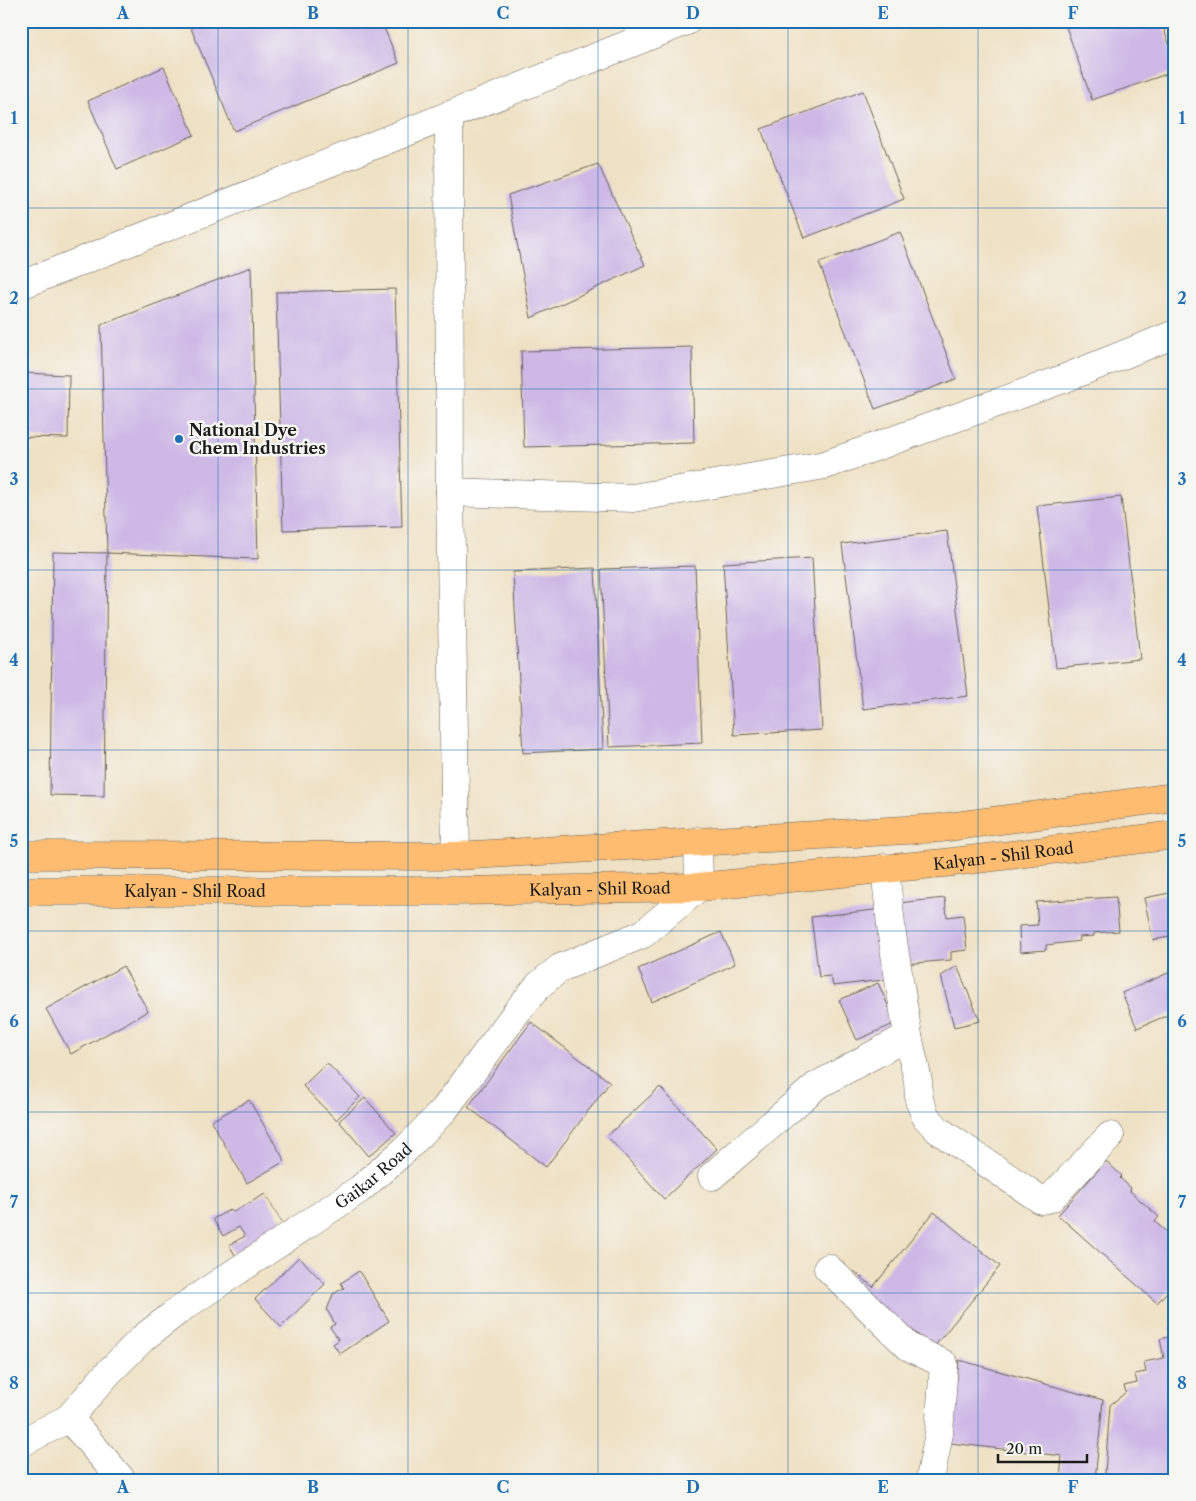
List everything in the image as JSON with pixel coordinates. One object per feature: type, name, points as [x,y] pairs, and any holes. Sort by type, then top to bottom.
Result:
[{"type":"main road","points":[[21,855],[456,856],[940,828],[1175,797]]},
{"type":"main road","name":"Kalyan - Shil Road","points":[[21,891],[447,891],[699,887],[944,863],[1175,835]]},
{"type":"street","points":[[21,285],[687,21]]},
{"type":"street","points":[[449,115],[450,492],[456,856]]},
{"type":"street","points":[[450,492],[633,498],[826,465],[1063,378],[1175,334]]},
{"type":"street","points":[[698,841],[699,887]]},
{"type":"street","points":[[885,868],[892,934],[908,1036],[918,1081],[919,1100],[926,1117],[938,1130],[1042,1200],[1051,1198],[1110,1136]]},
{"type":"street","name":"Gaikar Road","points":[[21,1443],[69,1418],[107,1374],[143,1338],[183,1308],[360,1189],[406,1149],[444,1110],[539,985],[560,968],[643,934],[699,887]]},
{"type":"street","points":[[712,1176],[816,1086],[908,1036]]},
{"type":"street","points":[[828,1268],[909,1347],[944,1364],[939,1433],[930,1480]]},
{"type":"street","points":[[69,1418],[122,1480]]},
{"type":"building","points":[[21,21],[33,21],[21,26]]},
{"type":"building","points":[[188,21],[381,21],[399,63],[234,131]]},
{"type":"building","points":[[1064,21],[1161,21],[1175,61],[1175,71],[1092,100]]},
{"type":"building","points":[[164,67],[194,135],[117,169],[88,101]]},
{"type":"building","points":[[863,91],[904,199],[804,238],[761,129]]},
{"type":"building","points":[[598,164],[645,265],[531,318],[508,195]]},
{"type":"building","points":[[900,232],[956,379],[875,409],[819,263]]},
{"type":"building","name":"National Dye Chem Industries","points":[[251,267],[258,559],[107,553],[101,325]]},
{"type":"building","points":[[395,289],[402,527],[283,530],[276,292]]},
{"type":"building","points":[[692,347],[694,443],[524,447],[521,351]]},
{"type":"building","points":[[21,373],[69,375],[68,438],[21,437]]},
{"type":"building","points":[[1121,497],[1140,659],[1056,668],[1037,506]]},
{"type":"building","points":[[947,531],[968,696],[863,709],[842,544]]},
{"type":"building","points":[[53,552],[107,553],[104,796],[50,795]]},
{"type":"building","points":[[812,558],[822,730],[734,735],[723,563]]},
{"type":"building","points":[[695,566],[702,743],[609,747],[601,569]]},
{"type":"building","points":[[595,568],[603,749],[523,753],[513,572]]},
{"type":"building","points":[[1175,892],[1175,936],[1153,940],[1144,898]]},
{"type":"building","points":[[1116,897],[1119,931],[1094,933],[1094,936],[1079,937],[1080,941],[1046,945],[1046,950],[1020,952],[1019,926],[1038,925],[1036,902]]},
{"type":"building","points":[[945,898],[947,917],[963,915],[967,950],[951,952],[951,960],[904,964],[898,903]]},
{"type":"building","points":[[883,909],[891,979],[833,986],[831,976],[819,977],[811,917]]},
{"type":"building","points":[[721,932],[735,964],[652,1002],[638,969]]},
{"type":"building","points":[[123,966],[148,1011],[71,1054],[46,1009]]},
{"type":"building","points":[[957,966],[980,1021],[954,1027],[941,976]]},
{"type":"building","points":[[1175,970],[1175,1012],[1137,1028],[1122,993]]},
{"type":"building","points":[[878,983],[896,1023],[857,1040],[839,1000]]},
{"type":"building","points":[[531,1022],[610,1082],[546,1167],[468,1107]]},
{"type":"building","points":[[327,1063],[360,1097],[336,1120],[303,1086]]},
{"type":"building","points":[[660,1087],[717,1149],[664,1199],[607,1136]]},
{"type":"building","points":[[365,1098],[396,1133],[369,1156],[339,1121]]},
{"type":"building","points":[[249,1100],[285,1161],[247,1183],[211,1121]]},
{"type":"building","points":[[1106,1161],[1122,1176],[1120,1178],[1131,1188],[1130,1191],[1159,1217],[1155,1222],[1175,1239],[1175,1266],[1171,1270],[1175,1273],[1175,1283],[1157,1303],[1058,1215]]},
{"type":"building","points":[[265,1194],[286,1229],[237,1258],[229,1245],[245,1236],[239,1227],[223,1236],[213,1219],[231,1209],[233,1212]]},
{"type":"building","points":[[934,1212],[1000,1266],[933,1348],[910,1328],[906,1333],[845,1282],[854,1271],[873,1287]]},
{"type":"building","points":[[299,1257],[325,1284],[281,1327],[255,1299]]},
{"type":"building","points":[[359,1271],[389,1321],[340,1354],[333,1344],[339,1340],[330,1327],[335,1324],[327,1310],[333,1294],[344,1288],[341,1283]]},
{"type":"building","points":[[1175,1327],[1175,1480],[1107,1480],[1105,1473],[1110,1405],[1126,1392],[1124,1386],[1137,1383],[1135,1374],[1146,1372],[1144,1362],[1164,1358],[1160,1339],[1172,1336],[1170,1328]]},
{"type":"building","points":[[959,1360],[1103,1400],[1095,1480],[1060,1480],[1062,1456],[950,1443]]},
{"type":"place","name":"National Dye Chem Industries","points":[[179,439]]}]
